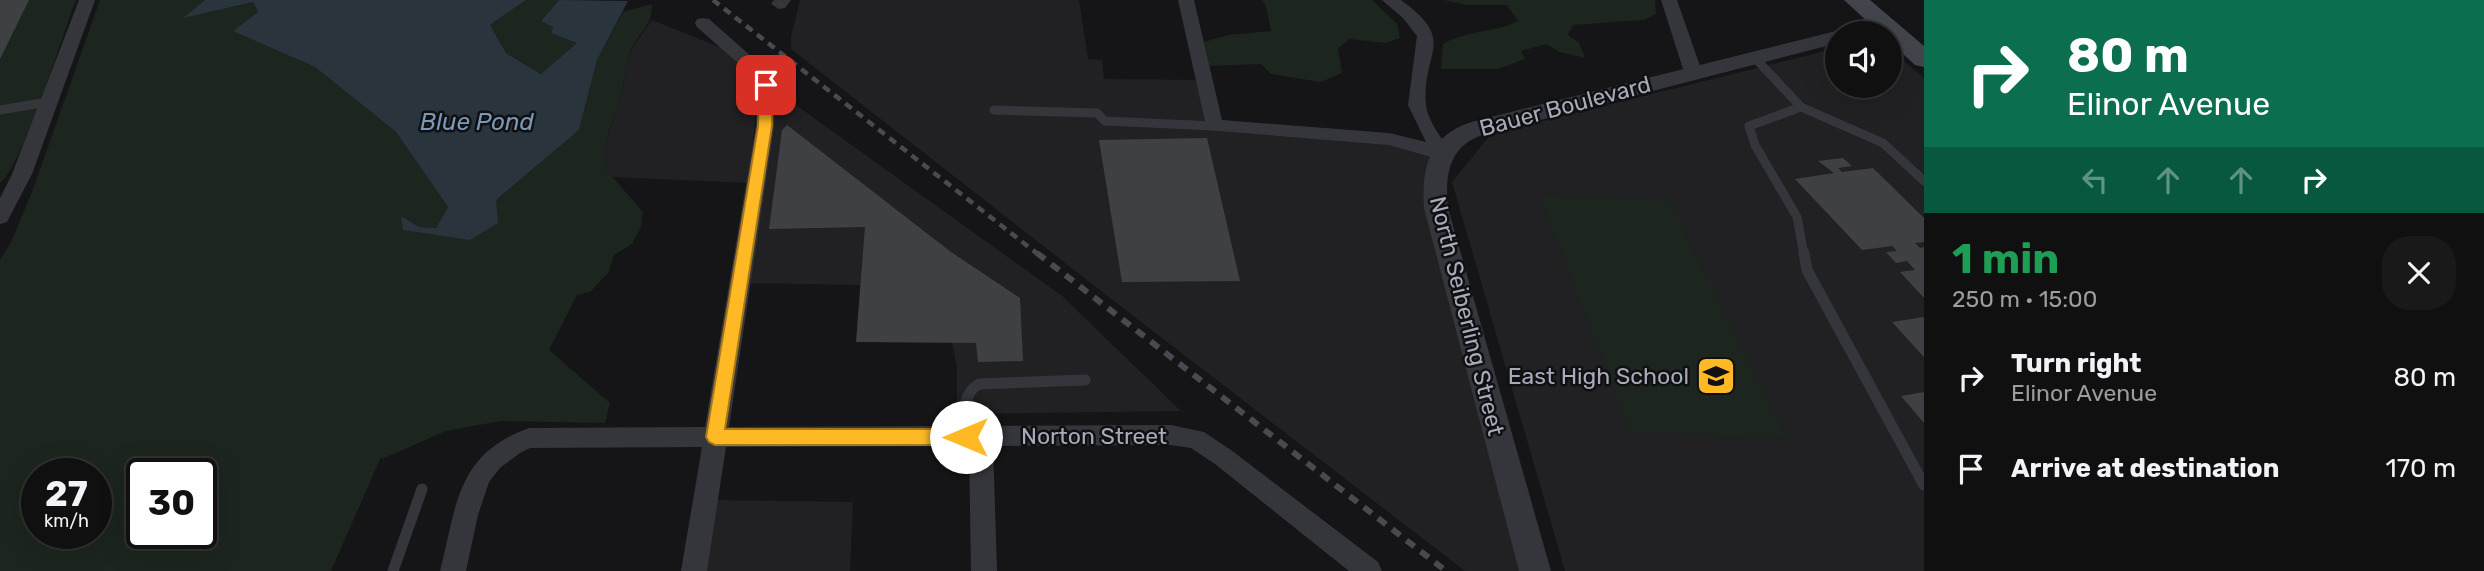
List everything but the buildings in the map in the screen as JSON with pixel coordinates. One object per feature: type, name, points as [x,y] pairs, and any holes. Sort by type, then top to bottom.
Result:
[{"type":"main road","points":[[1856,0],[1879,21]]},
{"type":"main road","points":[[1902,40],[1923,57]]},
{"type":"street","points":[[0,216],[22,174],[87,0]]},
{"type":"street","points":[[1186,0],[1214,125],[1389,139],[1443,153]]},
{"type":"street","points":[[1390,0],[1412,15],[1425,29],[1426,44],[1416,108],[1443,153]]},
{"type":"street","points":[[1669,0],[1693,72]]},
{"type":"street","points":[[694,571],[756,190],[767,93],[762,77],[755,69],[703,23]]},
{"type":"street","name":"Bauer Boulevard","points":[[1443,153],[1463,133],[1825,39]]},
{"type":"street","name":"North Seiberling Street","points":[[1443,153],[1433,177],[1436,208],[1535,571]]},
{"type":"street","name":"Norton Street","points":[[453,571],[474,495],[487,465],[511,445],[529,439],[1171,435],[1196,439],[1223,457],[1369,571]]},
{"type":"street","points":[[974,437],[984,571]]},
{"type":"lane","points":[[1754,57],[1801,107],[1883,143],[1924,181]]},
{"type":"lane","points":[[0,110],[48,102]]},
{"type":"lane","points":[[1801,107],[1749,126],[1755,145],[1797,217],[1807,270],[1924,485]]},
{"type":"lane","points":[[994,110],[1097,113],[1105,121],[1214,125]]},
{"type":"lane","points":[[1912,170],[1924,168]]},
{"type":"lane","points":[[974,437],[966,397],[971,387],[979,384],[1084,380]]},
{"type":"lane","points":[[393,571],[422,489]]},
{"type":"shaded area","points":[[0,0],[76,0],[30,127],[9,172],[0,183]]},
{"type":"shaded area","points":[[100,0],[205,0],[185,17],[253,2],[258,12],[234,31],[315,67],[396,132],[448,207],[436,228],[419,227],[401,217],[433,235],[496,200],[579,130],[597,60],[623,12],[652,4],[648,23],[628,58],[605,145],[603,166],[643,212],[641,227],[632,244],[614,255],[608,273],[590,292],[577,295],[549,350],[610,403],[605,423],[501,421],[446,431],[382,459],[381,457],[331,571],[0,571],[0,260],[11,242],[32,192]]},
{"type":"shaded area","points":[[526,0],[559,0],[541,21],[553,27],[551,33],[578,43],[542,74],[506,53],[490,25]]},
{"type":"shaded area","points":[[800,0],[1079,0],[1088,59],[1102,60],[1104,79],[1205,80],[1214,126],[1389,139],[1442,153],[1433,177],[1535,571],[1465,571],[1110,298],[791,49],[791,37]]},
{"type":"shaded area","points":[[1262,0],[1372,0],[1397,24],[1400,38],[1386,43],[1349,39],[1338,49],[1342,73],[1321,82],[1271,74],[1261,64],[1209,66],[1204,42],[1228,35],[1271,31],[1266,6]]},
{"type":"shaded area","points":[[1443,0],[1655,0],[1656,14],[1644,20],[1573,25],[1568,35],[1579,43],[1585,58],[1560,52],[1546,44],[1521,51],[1525,59],[1498,69],[1441,69],[1443,44],[1461,36],[1500,28],[1518,21],[1507,5],[1467,5]]},
{"type":"shaded area","points":[[652,20],[724,49],[759,82],[749,183],[612,177],[603,166],[603,153],[624,84],[626,64],[633,47]]},
{"type":"shaded area","name":"East High School","points":[[1825,51],[1825,98],[1902,98],[1902,59],[1924,78],[1924,571],[1565,571],[1452,182],[1491,134]]},
{"type":"shaded area","points":[[767,93],[782,95],[1062,296],[1181,411],[957,414],[957,367],[952,342],[856,342],[860,285],[741,283]]},
{"type":"shaded area","points":[[1540,196],[1669,201],[1786,438],[1631,431]]},
{"type":"shaded area","points":[[712,500],[853,502],[850,571],[700,571]]},
{"type":"water","name":"Blue Pond","points":[[205,0],[526,0],[490,25],[506,53],[541,74],[577,43],[551,33],[553,27],[541,21],[559,0],[628,1],[597,60],[579,130],[496,200],[498,223],[470,240],[403,230],[401,216],[419,227],[436,228],[448,207],[396,132],[315,67],[233,31],[258,12],[253,2],[183,18]]},
{"type":"railway","points":[[713,0],[1039,255]]},
{"type":"railway","points":[[1037,253],[1446,571]]},
{"type":"place","name":"East High School","points":[[1716,376]]},
{"type":"route","points":[[766,85],[765,126],[756,190],[715,437],[966,437]]}]
